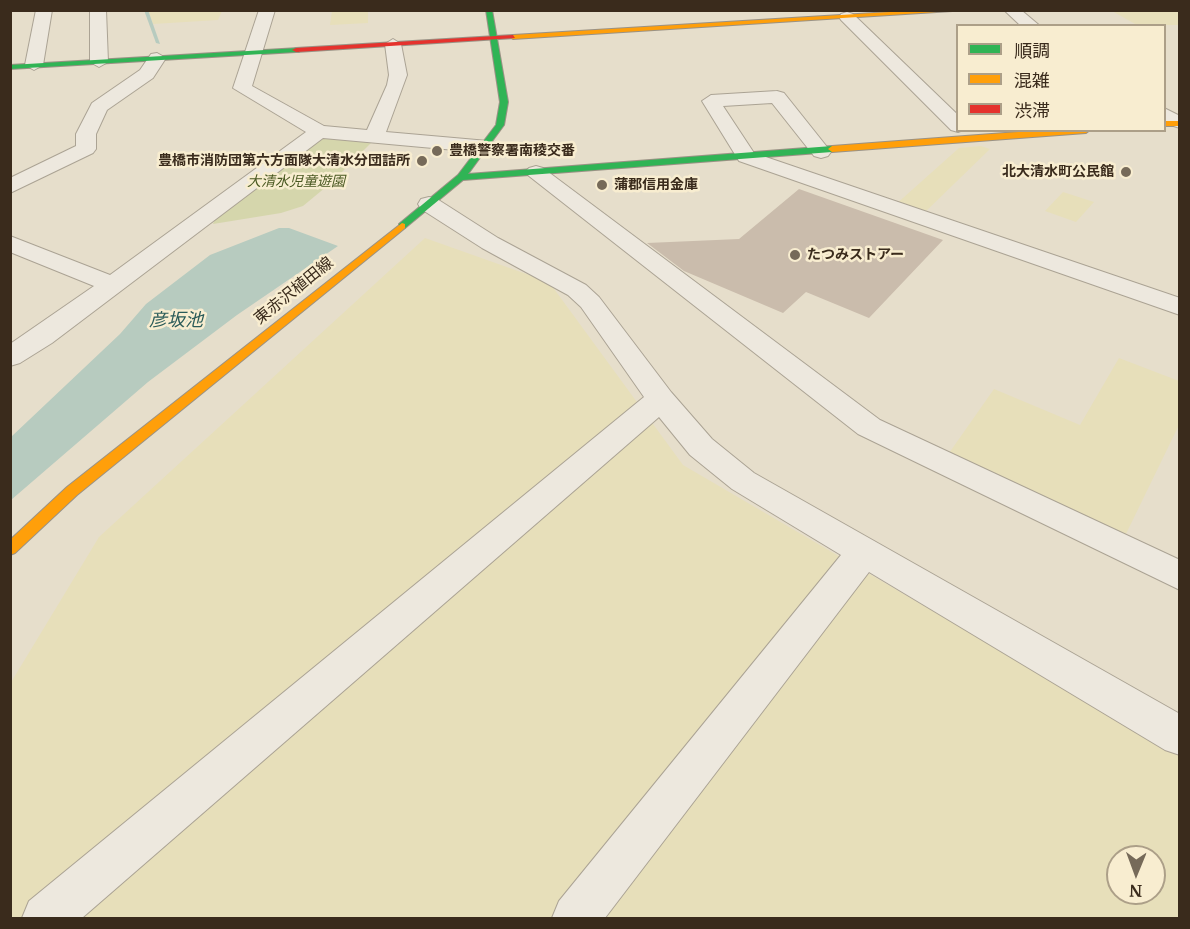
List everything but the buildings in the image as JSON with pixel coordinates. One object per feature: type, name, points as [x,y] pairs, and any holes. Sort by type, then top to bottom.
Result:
[{"type":"street","points":[[34,65],[44,10]]},
{"type":"street","points":[[98,10],[99,62]]},
{"type":"street","points":[[267,10],[242,88],[319,132],[488,147]]},
{"type":"street","name":"東赤沢植田線","points":[[10,549],[72,491],[429,204],[461,177],[488,147],[500,125],[504,102],[489,10]]},
{"type":"street","points":[[10,67],[965,10]]},
{"type":"street","points":[[1011,10],[1029,24]]},
{"type":"street","points":[[847,17],[956,125]]},
{"type":"street","points":[[374,137],[396,85],[398,75],[393,44]]},
{"type":"street","points":[[10,187],[86,149],[86,134],[99,107],[147,74],[157,58]]},
{"type":"street","points":[[821,152],[777,97],[711,101],[746,157],[1179,307]]},
{"type":"street","points":[[10,357],[42,338],[319,132]]},
{"type":"street","points":[[461,177],[821,152],[967,135],[1038,132]]},
{"type":"street","points":[[536,172],[869,427],[1179,576]]},
{"type":"street","points":[[429,204],[490,243],[577,290],[590,302],[661,399],[701,447],[743,481],[1179,736]]},
{"type":"street","points":[[10,243],[113,285]]},
{"type":"street","points":[[46,918],[661,399]]},
{"type":"street","points":[[576,918],[863,553]]},
{"type":"shaded area","points":[[148,10],[222,11],[218,20],[153,24]]},
{"type":"shaded area","points":[[332,11],[368,11],[368,23],[330,25]]},
{"type":"shaded area","points":[[1112,11],[1179,11],[1179,25],[1135,24]]},
{"type":"shaded area","points":[[981,146],[990,149],[921,216],[894,206],[959,148]]},
{"type":"shaded area","points":[[1063,192],[1094,202],[1076,222],[1045,211]]},
{"type":"shaded area","points":[[425,238],[549,282],[683,465],[1179,755],[1179,918],[11,918],[10,684],[99,537]]},
{"type":"shaded area","points":[[1119,358],[1179,381],[1179,425],[1124,538],[947,456],[994,389],[1080,425]]},
{"type":"green space","name":"大清水児童遊園","points":[[321,137],[373,141],[332,182],[303,206],[281,213],[213,224],[219,209]]},
{"type":"water","name":"彦坂池","points":[[279,228],[289,228],[338,246],[237,315],[148,382],[11,500],[11,437],[120,334],[146,304],[210,255]]},
{"type":"waterway","points":[[146,10],[158,43]]},
{"type":"traffic: fast","points":[[402,226],[461,177],[500,125],[504,102],[489,10]]},
{"type":"traffic: fast","points":[[10,67],[296,50]]},
{"type":"traffic: fast","points":[[461,177],[832,149]]},
{"type":"traffic: slow","points":[[513,37],[965,10]]},
{"type":"traffic: slow","points":[[1166,124],[1180,123]]},
{"type":"traffic: slow","points":[[832,149],[1059,132]]},
{"type":"traffic: slow","points":[[10,549],[72,491],[402,226]]},
{"type":"traffic: jam","points":[[296,50],[513,37]]},
{"type":"place","name":"豊橋警察署南稜交番","points":[[437,151]]},
{"type":"place","name":"豊橋市消防団第六方面隊大清水分団詰所","points":[[422,161]]},
{"type":"place","name":"北大清水町公民館","points":[[1126,172]]},
{"type":"place","name":"蒲郡信用金庫","points":[[602,185]]},
{"type":"place","name":"たつみストアー","points":[[795,255]]}]
